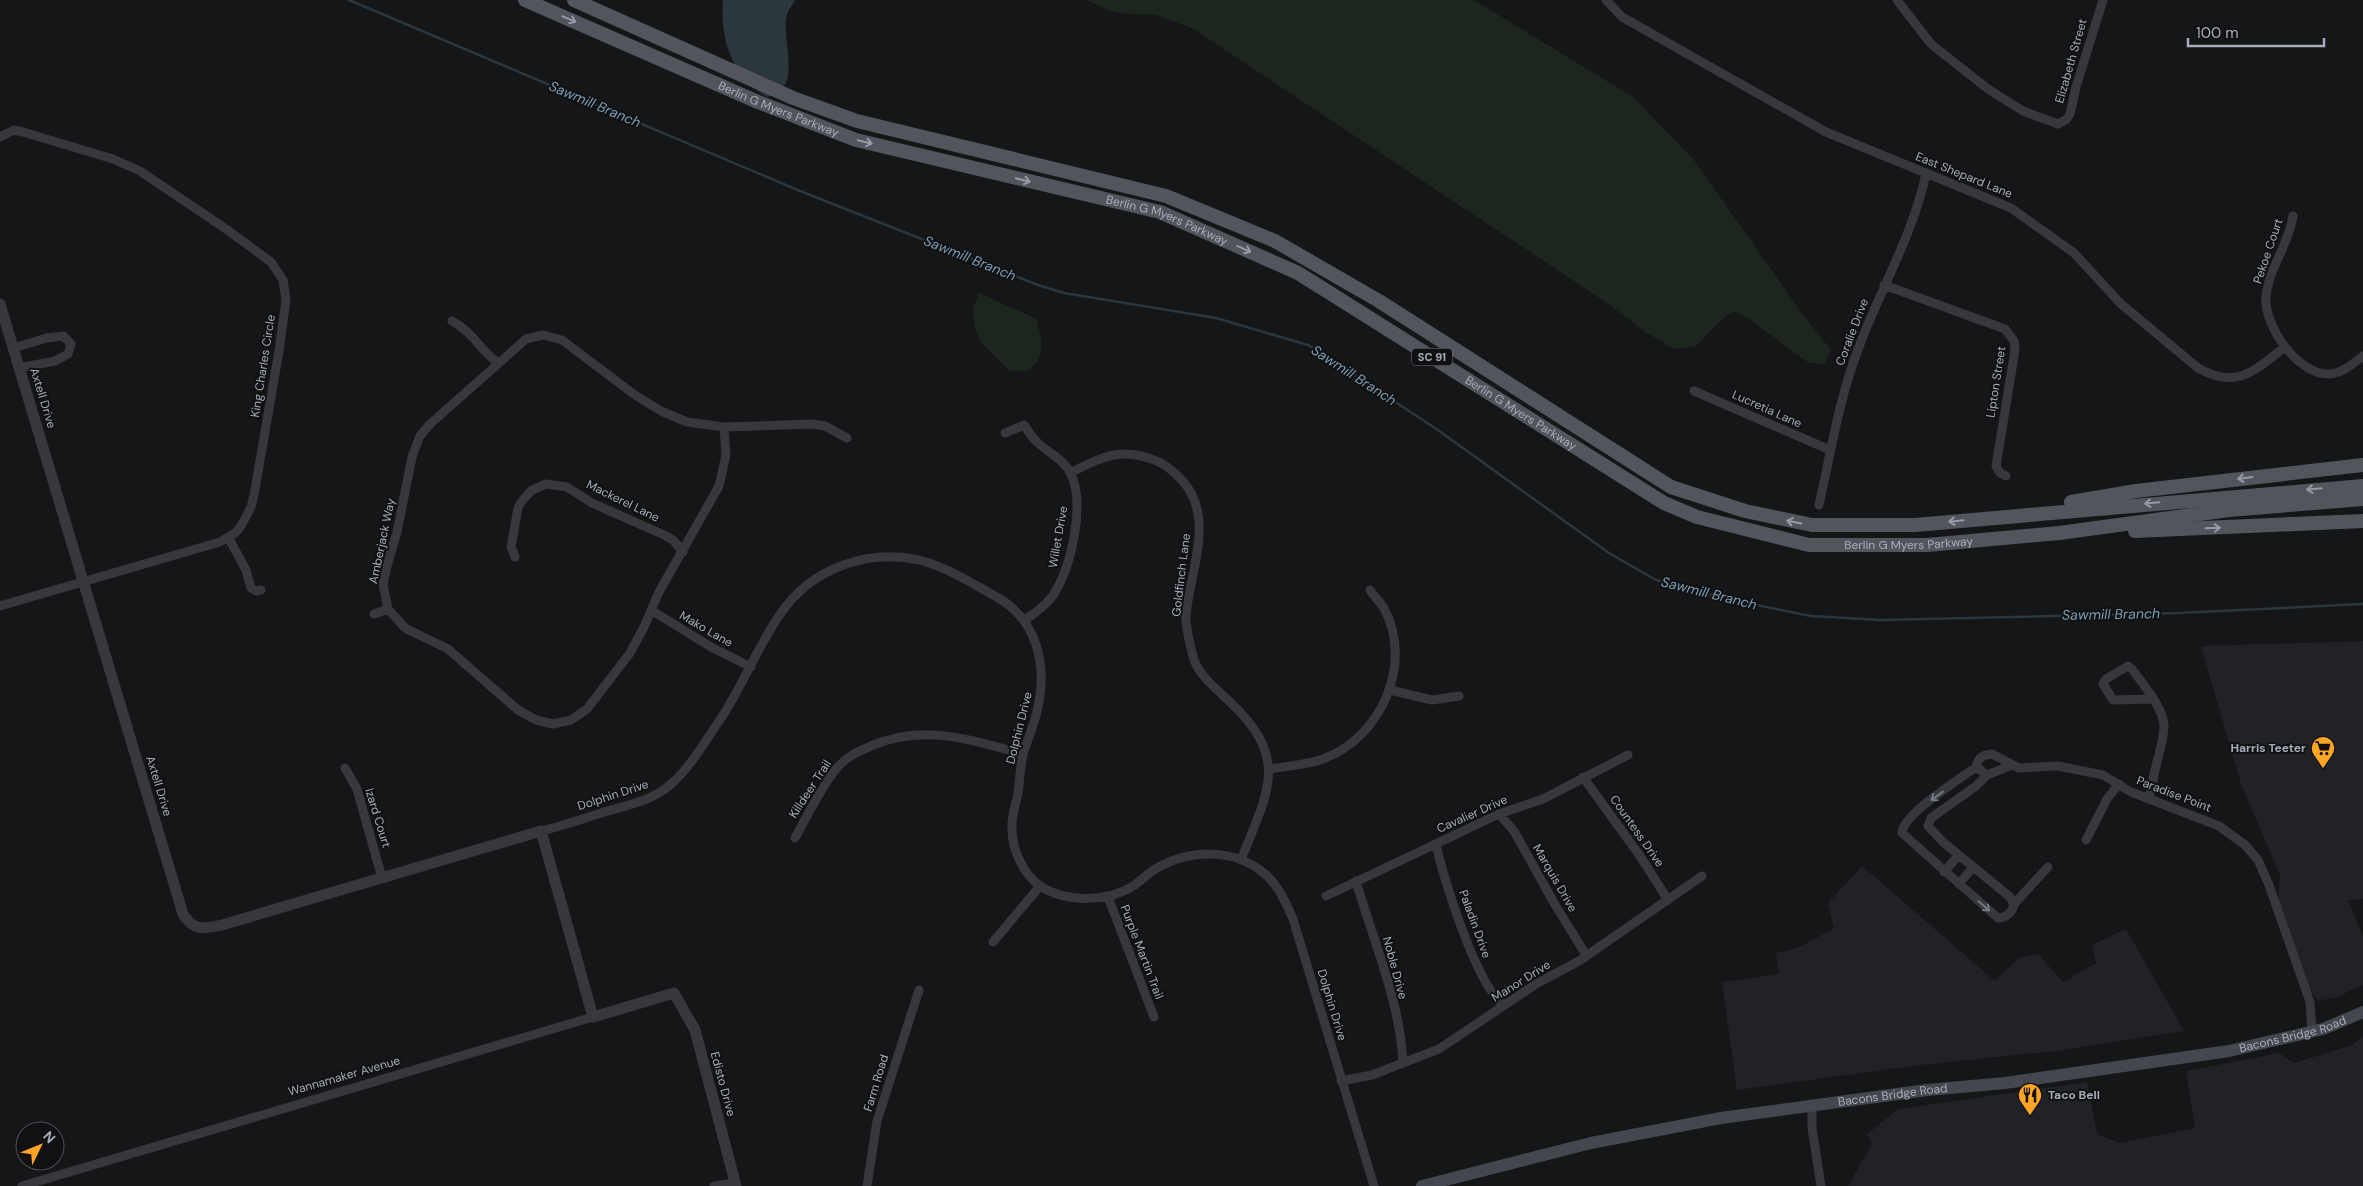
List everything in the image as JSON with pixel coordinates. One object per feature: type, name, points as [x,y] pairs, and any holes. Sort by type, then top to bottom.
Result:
[{"type":"main road","name":"Berlin G Myers Parkway","points":[[525,0],[758,102],[856,140],[1160,212],[1270,260],[1298,273],[1664,503],[1698,517],[1810,545],[1927,545],[2059,533],[2229,510],[2363,499]]},
{"type":"main road","name":"Berlin G Myers Parkway","points":[[574,0],[793,98],[857,121],[1166,196],[1275,241],[1379,301],[1671,487],[1745,511],[1812,525],[1915,525],[2363,486]]},
{"type":"main road","points":[[604,35],[612,16]]},
{"type":"main road","points":[[1981,518],[2136,491],[2363,465]]},
{"type":"main road","points":[[1664,503],[1671,487]]},
{"type":"main road","points":[[2059,533],[2363,521]]},
{"type":"main road","name":"Bacons Bridge Road","points":[[1422,1186],[1591,1143],[1720,1118],[1927,1090],[2005,1083],[2229,1051],[2312,1032],[2363,1012]]},
{"type":"street","name":"East Shepard Lane","points":[[1606,0],[1622,17],[1826,132],[2012,208],[2074,253],[2120,304],[2192,364],[2211,375],[2223,379],[2245,375],[2285,347]]},
{"type":"street","name":"Elizabeth Street","points":[[1897,0],[1931,44],[1988,89],[2023,110],[2058,124],[2067,119],[2070,114],[2076,87],[2103,0]]},
{"type":"street","name":"King Charles Circle","points":[[0,137],[14,130],[24,132],[113,159],[140,171],[271,262],[283,280],[286,300],[254,495],[251,507],[242,526],[228,537],[211,545],[135,565],[0,606]]},
{"type":"street","name":"Coralie Drive","points":[[1819,505],[1842,394],[1859,346],[1918,205],[1926,173]]},
{"type":"street","name":"Pekoe Court","points":[[2293,216],[2266,298],[2268,316],[2285,347],[2309,369],[2324,374],[2338,372],[2363,356]]},
{"type":"street","name":"Lipton Street","points":[[1884,285],[1998,326],[2005,329],[2011,336],[2015,350],[1996,466],[2000,473],[2006,476]]},
{"type":"street","name":"Axtell Drive","points":[[0,304],[183,914],[187,922],[197,928],[222,925],[541,831]]},
{"type":"street","points":[[452,321],[466,328],[486,353],[498,362]]},
{"type":"street","name":"Amberjack Way","points":[[388,609],[383,584],[397,532],[412,457],[420,436],[498,362],[526,339],[543,335],[570,345],[602,371],[661,411],[687,422],[724,427],[812,424],[825,426],[847,438]]},
{"type":"street","points":[[13,348],[47,338],[63,336],[71,344],[68,354],[60,360],[19,368]]},
{"type":"street","name":"Lucretia Lane","points":[[1694,391],[1830,450]]},
{"type":"street","name":"Willet Drive","points":[[1005,433],[1024,425],[1036,442],[1053,454],[1070,473],[1076,495],[1077,516],[1066,572],[1054,594],[1025,620]]},
{"type":"street","points":[[374,614],[388,609],[405,628],[448,650],[518,710],[536,720],[553,724],[580,716],[600,695],[630,653],[718,486],[724,470],[727,448],[724,427]]},
{"type":"street","name":"Goldfinch Lane","points":[[1070,473],[1097,460],[1120,453],[1144,455],[1167,465],[1188,487],[1199,513],[1199,537],[1186,618],[1195,662],[1206,679],[1251,722],[1262,742],[1270,769],[1266,794],[1241,860]]},
{"type":"street","name":"Mackerel Lane","points":[[515,557],[511,547],[521,502],[538,485],[552,483],[567,487],[592,503],[664,535],[673,540],[683,552]]},
{"type":"street","points":[[228,537],[246,570],[251,588],[256,591],[262,590]]},
{"type":"street","name":"Dolphin Drive","points":[[541,831],[642,802],[667,788],[699,751],[724,714],[778,616],[802,589],[830,569],[852,561],[868,558],[915,560],[938,566],[1007,602],[1025,620],[1035,640],[1040,661],[1041,688],[1037,712],[1023,754],[1012,826],[1014,846],[1023,868],[1040,886],[1062,895],[1084,898],[1108,897],[1131,888],[1157,868],[1184,857],[1212,853],[1241,860],[1265,874],[1282,895],[1293,919],[1374,1186]]},
{"type":"street","points":[[1270,769],[1322,760],[1343,749],[1364,731],[1375,717],[1390,690],[1395,664],[1391,630],[1384,608],[1370,590]]},
{"type":"street","name":"Mako Lane","points":[[651,610],[711,647],[750,667]]},
{"type":"street","points":[[2148,798],[2164,726],[2160,712],[2152,699],[2128,666],[2106,679],[2103,684],[2112,700],[2152,699]]},
{"type":"street","points":[[1390,690],[1432,700],[1459,696]]},
{"type":"street","name":"Killdeer Trail","points":[[794,838],[836,769],[850,755],[882,741],[911,734],[935,734],[968,739],[1023,754]]},
{"type":"street","name":"Paradise Point","points":[[1976,767],[1978,760],[1982,756],[1992,754],[2012,765],[2026,768],[2073,768],[2103,774],[2118,784],[2148,798],[2220,826],[2246,845],[2258,860],[2269,885],[2310,1002],[2312,1032]]},
{"type":"street","name":"Cavalier Drive","points":[[1326,896],[1499,814],[1543,799],[1628,755]]},
{"type":"street","name":"Paradise Point","points":[[1959,854],[1930,829],[1928,822],[1987,775],[2012,765]]},
{"type":"street","points":[[1987,775],[1976,767],[1926,804],[1902,829],[1904,836],[1998,918],[2008,915],[2014,904],[2048,867]]},
{"type":"street","name":"Izard Court","points":[[345,768],[357,789],[382,878]]},
{"type":"street","name":"Countess Drive","points":[[1583,777],[1668,900]]},
{"type":"street","points":[[2086,840],[2107,799],[2118,784]]},
{"type":"street","name":"Marquis Drive","points":[[1499,814],[1514,831],[1554,903],[1586,955]]},
{"type":"street","points":[[541,831],[593,1017]]},
{"type":"street","name":"Paladin Drive","points":[[1436,844],[1440,865],[1478,969],[1494,996],[1504,1005]]},
{"type":"street","points":[[1944,872],[1959,854],[2010,898],[2014,904]]},
{"type":"street","points":[[1959,884],[1973,867]]},
{"type":"street","name":"Manor Drive","points":[[1341,1081],[1372,1075],[1440,1049],[1536,984],[1586,955],[1702,876]]},
{"type":"street","name":"Noble Drive","points":[[1356,881],[1391,999],[1400,1037],[1403,1064]]},
{"type":"street","points":[[993,942],[1040,886]]},
{"type":"street","name":"Purple Martin Trail","points":[[1108,897],[1154,1017]]},
{"type":"street","name":"Farm Road","points":[[867,1186],[877,1121],[919,990]]},
{"type":"street","name":"Wannamaker Avenue","points":[[22,1186],[674,993]]},
{"type":"street","name":"Edisto Drive","points":[[674,993],[695,1030],[736,1185]]},
{"type":"street","points":[[1812,1106],[1812,1120],[1821,1186]]},
{"type":"street","points":[[714,1186],[736,1185]]},
{"type":"shaded area","points":[[723,0],[795,0],[787,14],[786,24],[788,74],[785,85],[778,92],[767,97],[755,88],[736,67],[726,42]]},
{"type":"shaded area","points":[[1087,0],[1474,0],[1633,97],[1694,160],[1804,316],[1831,350],[1825,364],[1809,363],[1749,319],[1734,311],[1723,318],[1696,346],[1674,349],[1644,331],[1607,303],[1192,28],[1155,15],[1126,14],[1107,10]]},
{"type":"shaded area","points":[[979,293],[1037,319],[1041,342],[1040,355],[1038,361],[1026,372],[1009,370],[981,342],[975,328],[973,308]]},
{"type":"shaded area","points":[[2363,641],[2363,899],[2348,900],[2363,937],[2363,985],[2337,997],[2318,1001],[2310,989],[2278,904],[2280,875],[2241,784],[2201,646]]},
{"type":"shaded area","points":[[1862,866],[1995,981],[2019,958],[2038,954],[2063,982],[2096,963],[2092,945],[2126,929],[2184,1031],[2057,1051],[1920,1065],[1737,1090],[1722,982],[1779,974],[1776,953],[1800,947],[1834,928],[1828,903]]},
{"type":"shaded area","points":[[2363,1037],[2363,1186],[1848,1186],[1873,1142],[1866,1135],[1898,1109],[2087,1082],[2097,1134],[2119,1143],[2195,1128],[2186,1071],[2279,1053],[2294,1063],[2352,1045]]},
{"type":"waterway","name":"Sawmill Branch","points":[[349,0],[800,191],[1038,285],[1064,293],[1216,318],[1308,345],[1435,428],[1609,553],[1656,580],[1721,598],[1811,616],[1881,620],[2177,613],[2363,604]]},
{"type":"place","name":"Harris Teeter","points":[[2323,769]]},
{"type":"place","name":"Taco Bell","points":[[2030,1116]]}]
